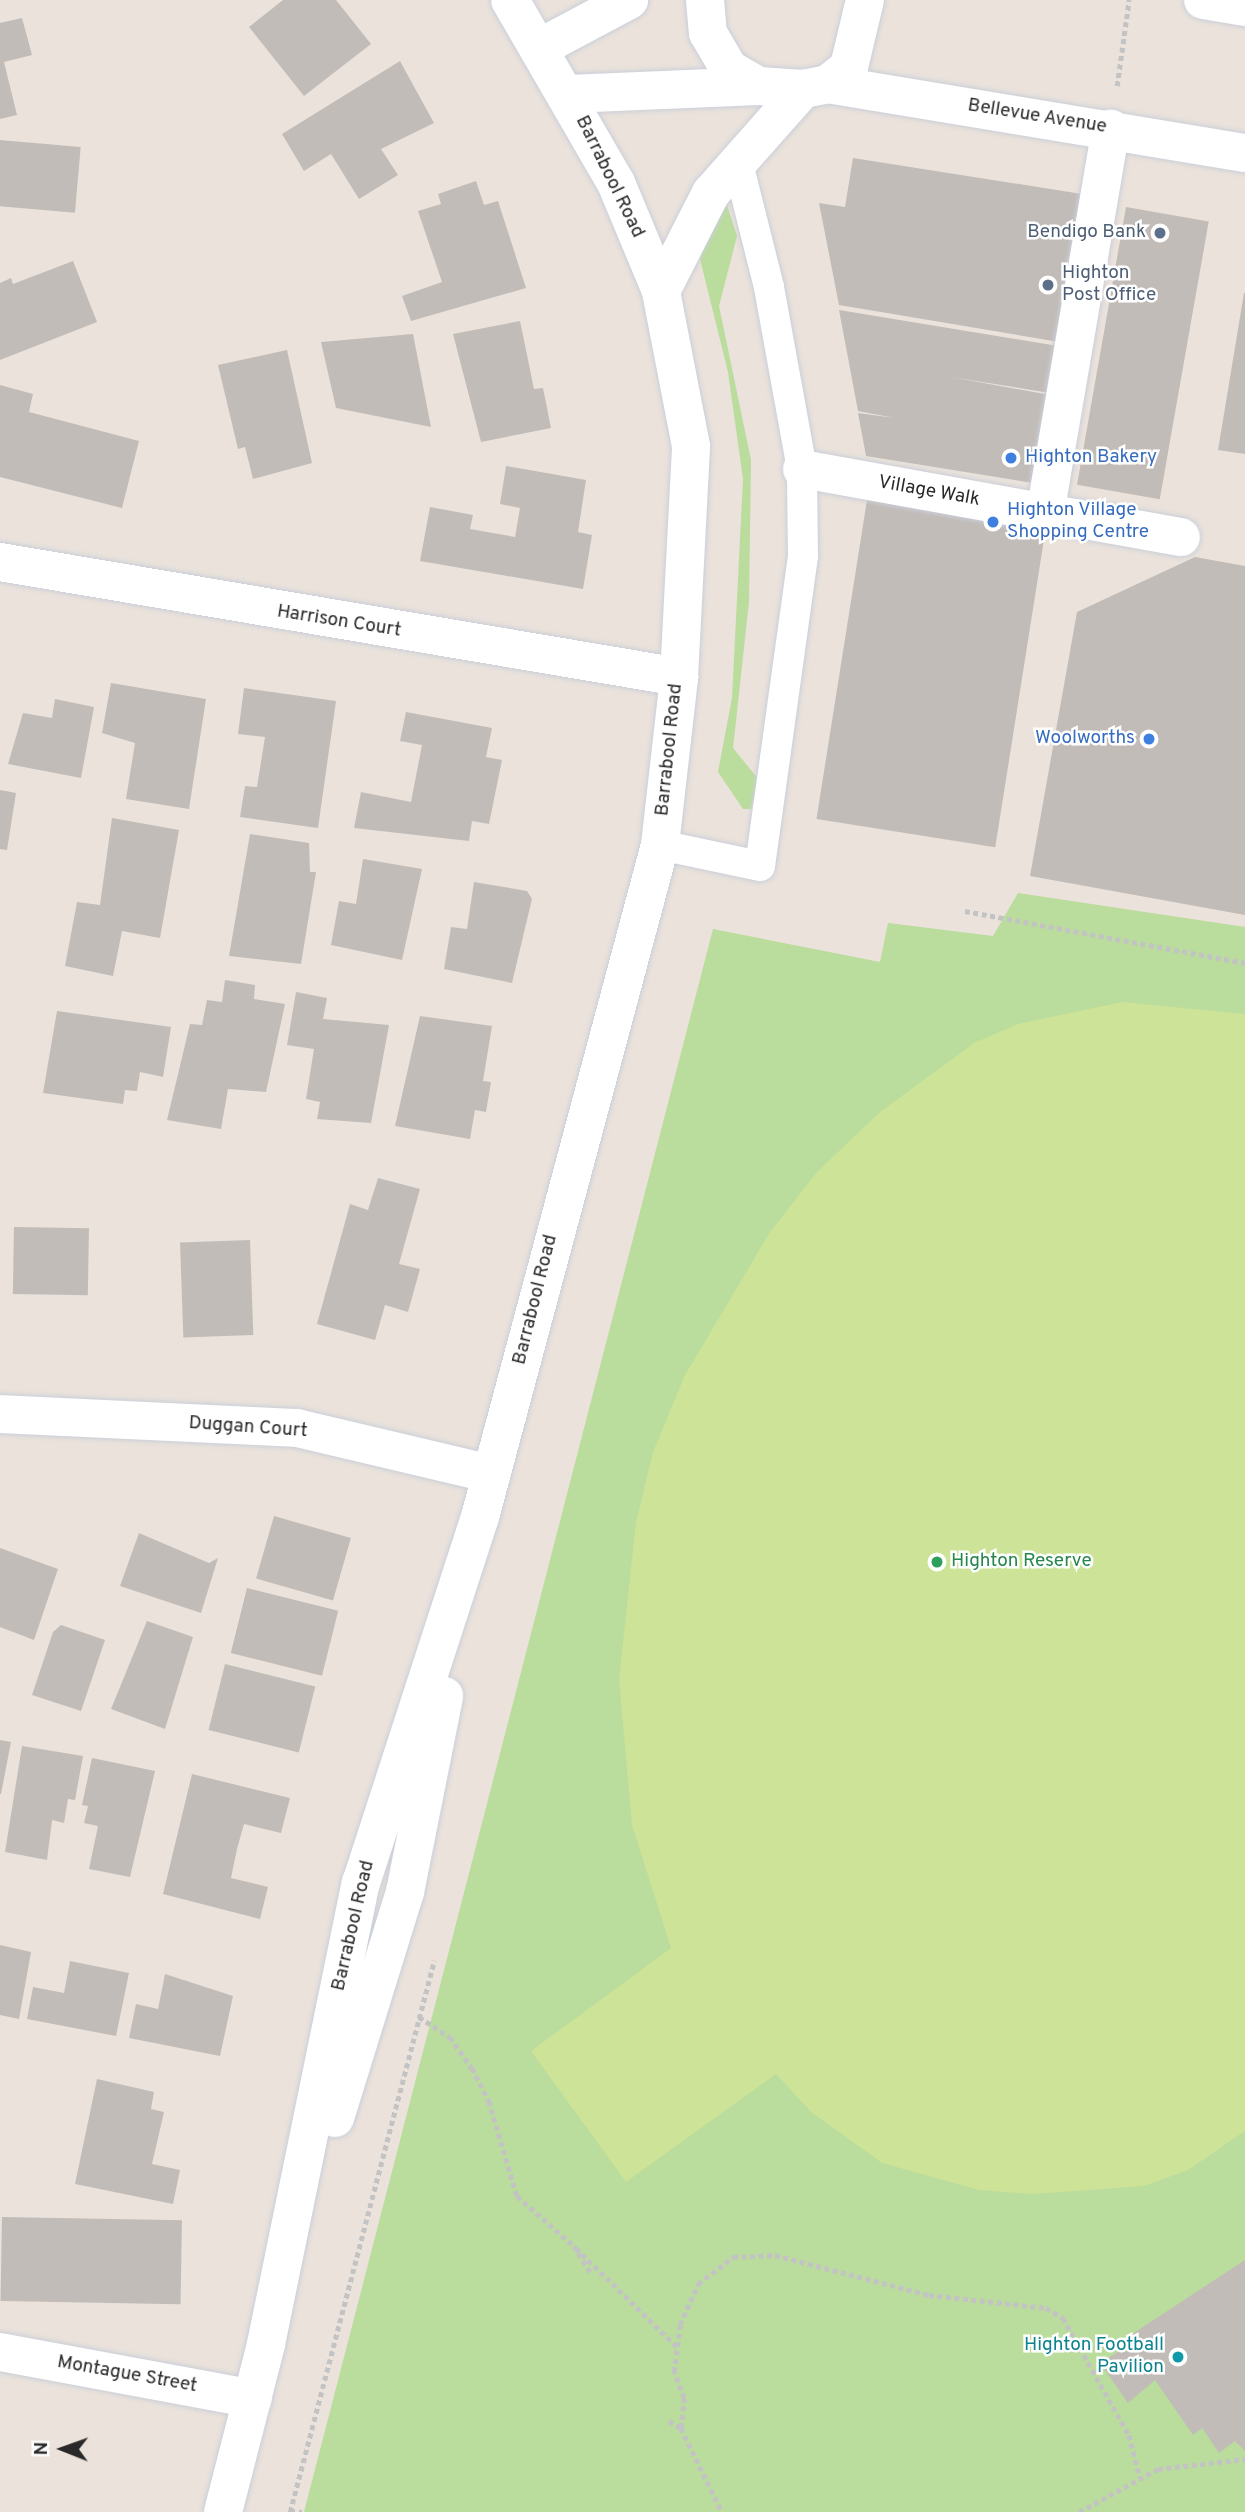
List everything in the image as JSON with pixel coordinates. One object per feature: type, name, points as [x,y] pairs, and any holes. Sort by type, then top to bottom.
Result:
[{"type":"street","name":"Barrabool Road","points":[[223,2512],[266,2344],[361,1883],[481,1517],[660,845],[679,677],[691,446],[661,291],[568,94],[510,0]]},
{"type":"street","points":[[541,47],[629,0]]},
{"type":"street","points":[[705,0],[708,33],[719,59],[759,86]]},
{"type":"street","points":[[661,291],[689,227],[737,160],[816,87],[849,67],[865,0]]},
{"type":"street","points":[[1203,0],[1245,7]]},
{"type":"street","name":"Bellevue Avenue","points":[[568,94],[759,86],[816,87],[1111,129],[1245,153]]},
{"type":"street","points":[[1045,514],[1111,129]]},
{"type":"street","name":"Village Walk","points":[[802,469],[1181,537]]},
{"type":"street","name":"Harrison Court","points":[[0,562],[679,677]]},
{"type":"street","name":"Duggan Court","points":[[0,1414],[298,1428],[492,1474]]},
{"type":"street","name":"Montague Street","points":[[0,2352],[253,2399]]},
{"type":"lane","points":[[660,845],[761,866],[803,556],[802,469],[769,287],[737,160]]},
{"type":"path","points":[[1111,129],[1129,0]]},
{"type":"path","points":[[965,911],[1245,963]]},
{"type":"path","points":[[302,2512],[290,2511],[419,2017],[450,2037],[472,2068],[489,2101],[517,2196],[574,2246],[677,2347]]},
{"type":"path","points":[[574,2246],[591,2273]]},
{"type":"path","points":[[722,2512],[681,2428],[677,2347],[698,2284],[733,2257],[775,2255],[929,2295],[1046,2308],[1063,2318],[1129,2435],[1140,2478]]},
{"type":"path","points":[[669,2421],[681,2428]]},
{"type":"path","points":[[1079,2512],[1158,2469],[1245,2459]]},
{"type":"green space","points":[[727,205],[737,236],[719,306],[751,460],[749,602],[733,748],[759,780],[751,809],[743,809],[718,772],[732,698],[743,479],[728,372],[700,259],[702,239]]},
{"type":"green space","points":[[1018,893],[1245,927],[1245,2512],[304,2512],[713,929],[880,962],[888,923],[993,936]]},
{"type":"green space","name":"Highton Reserve","points":[[1122,1002],[1245,1014],[1245,2131],[1188,2170],[1144,2186],[1033,2194],[979,2190],[882,2163],[811,2112],[776,2074],[626,2182],[531,2051],[671,1948],[632,1825],[619,1679],[636,1522],[653,1452],[685,1375],[770,1232],[817,1172],[880,1112],[974,1043],[1018,1024]]},
{"type":"building","points":[[283,0],[336,0],[371,44],[304,96],[249,27]]},
{"type":"building","points":[[22,18],[32,55],[4,62],[17,115],[0,119],[0,23]]},
{"type":"building","points":[[400,61],[434,123],[381,149],[398,175],[359,199],[331,154],[304,171],[282,134]]},
{"type":"building","points":[[0,140],[81,147],[75,213],[0,206]]},
{"type":"building","points":[[853,158],[1082,194],[1059,342],[839,305],[819,203],[845,207]]},
{"type":"building","points":[[476,181],[484,205],[498,201],[526,288],[411,321],[402,296],[442,282],[418,211],[441,204],[438,194]]},
{"type":"building","points":[[1126,207],[1209,222],[1160,499],[1077,485]]},
{"type":"building","points":[[73,261],[97,322],[0,360],[0,283],[11,278],[13,284]]},
{"type":"building","points":[[1245,293],[1245,454],[1218,450]]},
{"type":"building","points":[[839,310],[1058,346],[1050,393],[951,377],[1050,395],[1033,483],[866,456],[858,413],[895,418],[858,411]]},
{"type":"building","points":[[520,321],[534,389],[543,388],[551,428],[481,442],[453,334]]},
{"type":"building","points":[[413,334],[431,427],[336,408],[321,342]]},
{"type":"building","points":[[287,350],[312,463],[253,479],[245,447],[238,449],[218,365]]},
{"type":"building","points":[[0,385],[33,394],[29,412],[139,441],[122,508],[0,477]]},
{"type":"building","points":[[506,466],[586,480],[578,532],[592,535],[583,589],[420,561],[430,507],[473,515],[470,529],[515,537],[520,508],[500,504]]},
{"type":"building","points":[[867,500],[1046,528],[995,847],[816,819]]},
{"type":"building","name":"Woolworths","points":[[1195,557],[1245,566],[1245,915],[1030,876],[1077,612]]},
{"type":"building","points":[[111,683],[206,699],[189,809],[126,799],[135,743],[102,733]]},
{"type":"building","points":[[244,688],[336,701],[318,828],[240,817],[245,786],[257,787],[265,737],[238,734]]},
{"type":"building","points":[[55,699],[94,707],[81,778],[8,764],[23,713],[52,718]]},
{"type":"building","points":[[406,712],[492,728],[486,757],[502,760],[489,824],[472,821],[469,841],[354,828],[361,792],[411,802],[422,745],[400,741]]},
{"type":"building","points":[[0,790],[16,793],[7,850],[0,849]]},
{"type":"building","points":[[112,818],[179,830],[160,938],[122,931],[113,976],[65,966],[77,902],[100,905]]},
{"type":"building","points":[[250,834],[309,843],[310,872],[316,872],[301,964],[229,956]]},
{"type":"building","points":[[363,859],[422,869],[402,960],[331,945],[339,901],[356,904]]},
{"type":"building","points":[[474,882],[527,891],[532,899],[512,983],[444,969],[451,927],[467,929]]},
{"type":"building","points":[[225,980],[255,985],[254,999],[285,1004],[266,1092],[228,1089],[221,1129],[167,1120],[190,1024],[202,1025],[207,1000],[222,1002]]},
{"type":"building","points":[[296,992],[327,998],[323,1019],[389,1025],[371,1123],[317,1119],[320,1102],[306,1099],[314,1049],[287,1045]]},
{"type":"building","points":[[57,1011],[171,1027],[163,1077],[140,1072],[137,1091],[125,1090],[123,1104],[43,1093]]},
{"type":"building","points":[[420,1016],[492,1026],[483,1081],[491,1082],[486,1112],[475,1110],[470,1139],[395,1126]]},
{"type":"building","points":[[378,1178],[420,1189],[399,1264],[420,1269],[408,1312],[385,1305],[375,1340],[317,1324],[350,1204],[368,1210]]},
{"type":"building","points":[[14,1227],[89,1228],[88,1295],[13,1294]]},
{"type":"building","points":[[250,1240],[253,1335],[183,1337],[180,1242]]},
{"type":"building","points":[[274,1516],[351,1538],[333,1601],[256,1578]]},
{"type":"building","points":[[139,1533],[209,1563],[218,1558],[201,1613],[120,1586]]},
{"type":"building","points":[[0,1548],[58,1569],[34,1640],[0,1627]]},
{"type":"building","points":[[247,1588],[338,1611],[322,1676],[231,1653]]},
{"type":"building","points":[[147,1621],[193,1637],[165,1729],[111,1709]]},
{"type":"building","points":[[61,1625],[105,1640],[81,1711],[32,1695],[53,1632]]},
{"type":"building","points":[[225,1664],[315,1686],[299,1752],[209,1730]]},
{"type":"building","points":[[0,1740],[11,1742],[1,1794],[0,1794]]},
{"type":"building","points":[[22,1746],[83,1756],[75,1800],[68,1799],[64,1823],[52,1820],[47,1860],[5,1852]]},
{"type":"building","points":[[92,1758],[155,1771],[130,1877],[89,1869],[98,1826],[84,1823],[88,1806],[82,1805]]},
{"type":"building","points":[[192,1774],[290,1798],[281,1833],[244,1824],[237,1849],[231,1878],[268,1887],[260,1919],[163,1894]]},
{"type":"building","points":[[0,1945],[31,1952],[19,2019],[0,2015]]},
{"type":"building","points":[[70,1961],[129,1973],[116,2036],[27,2019],[33,1987],[64,1993]]},
{"type":"building","points":[[165,1974],[233,1996],[220,2056],[129,2038],[136,2004],[158,2009]]},
{"type":"building","points":[[97,2079],[154,2092],[151,2109],[164,2112],[152,2164],[180,2170],[173,2204],[75,2184]]},
{"type":"building","points":[[2,2217],[182,2220],[181,2304],[1,2301]]},
{"type":"building","name":"Highton Football Pavilion","points":[[1245,2260],[1245,2451],[1235,2441],[1219,2453],[1202,2428],[1193,2435],[1155,2380],[1128,2403],[1100,2363],[1121,2350],[1117,2344]]},
{"type":"place","name":"Bendigo Bank","points":[[1160,233]]},
{"type":"place","name":"Highton Post Office","points":[[1048,285]]},
{"type":"place","name":"Highton Bakery","points":[[1011,458]]},
{"type":"place","name":"Highton Village Shopping Centre","points":[[993,522]]},
{"type":"place","name":"Woolworths","points":[[1149,739]]},
{"type":"place","name":"Highton Reserve","points":[[937,1562]]},
{"type":"place","name":"Highton Football Pavilion","points":[[1178,2357]]}]
